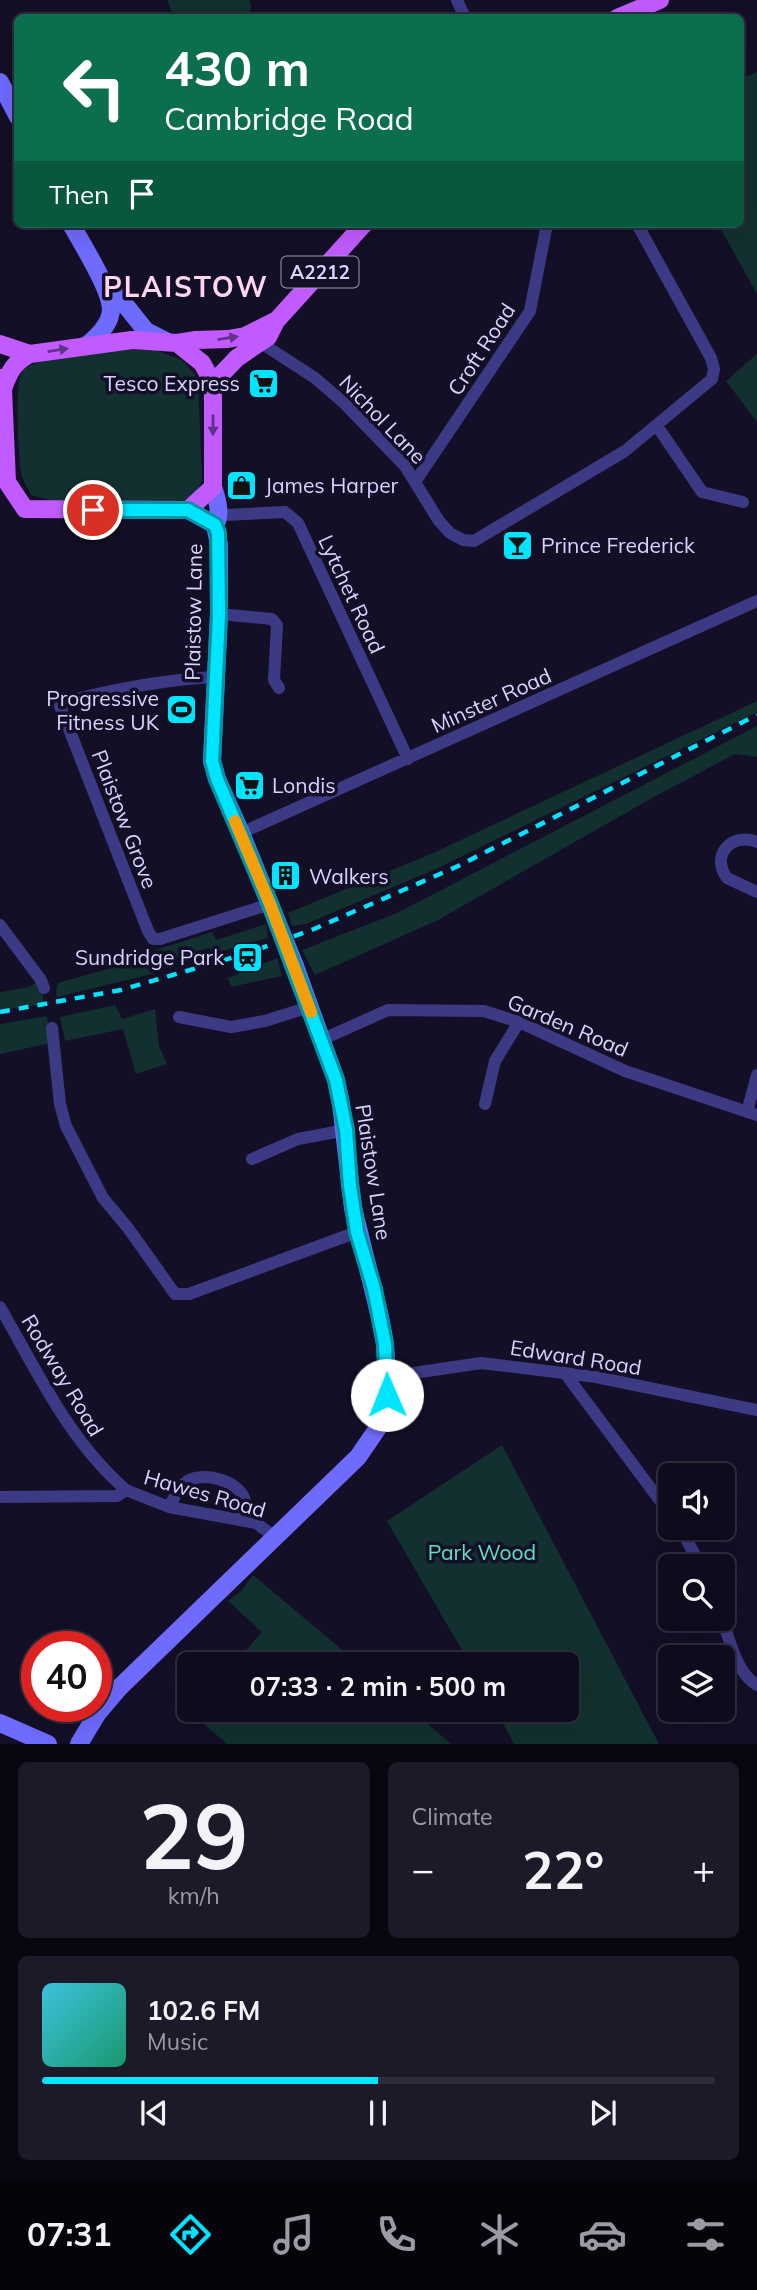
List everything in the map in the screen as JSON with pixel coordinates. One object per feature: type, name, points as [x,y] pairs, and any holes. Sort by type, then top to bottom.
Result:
[{"type":"main road","points":[[627,14],[660,0]]},
{"type":"main road","name":"A2212","points":[[0,344],[30,354],[132,340],[172,342],[245,336],[277,320],[360,228]]},
{"type":"main road","points":[[172,342],[202,363],[214,383],[237,358],[268,337],[277,320]]},
{"type":"main road","points":[[30,354],[16,363],[2,383],[3,487],[25,509],[188,510],[213,487]]},
{"type":"main road","name":"Plaistow Lane","points":[[213,487],[214,383]]},
{"type":"street","points":[[0,82],[14,109]]},
{"type":"street","points":[[73,228],[95,269],[111,310],[102,331],[87,345]]},
{"type":"street","name":"Croft Road","points":[[415,482],[530,311],[546,228]]},
{"type":"street","points":[[639,228],[705,346],[714,369],[712,379],[657,426],[702,492],[743,502]]},
{"type":"street","points":[[95,269],[146,331],[172,342]]},
{"type":"street","name":"Nichol Lane","points":[[261,343],[315,378],[344,403],[405,466],[450,533],[463,540],[474,541],[485,536],[533,504],[625,451],[657,426]]},
{"type":"street","name":"Plaistow Lane","points":[[79,1744],[97,1714],[120,1687],[340,1476],[375,1434],[385,1413],[385,1344],[357,1232],[346,1130],[336,1080],[295,966],[217,779],[212,761],[219,614],[219,545],[213,487]]},
{"type":"street","points":[[188,510],[216,518]]},
{"type":"street","name":"Lytchet Road","points":[[216,518],[225,515],[285,512],[298,523],[408,759]]},
{"type":"street","name":"Minster Road","points":[[241,833],[757,601]]},
{"type":"street","points":[[219,614],[272,619],[277,625],[274,680],[279,688]]},
{"type":"street","name":"Plaistow Grove","points":[[214,677],[102,692],[65,702],[61,706],[153,939],[272,909]]},
{"type":"street","points":[[757,842],[743,839],[729,844],[721,857],[720,865],[727,878],[757,892]]},
{"type":"street","points":[[0,925],[41,980],[44,988]]},
{"type":"street","points":[[178,1017],[231,1027],[265,1021],[309,1007]]},
{"type":"street","name":"Garden Road","points":[[321,1040],[388,1010],[484,1011],[519,1022],[625,1071],[752,1114]]},
{"type":"street","points":[[485,1104],[495,1061],[519,1022]]},
{"type":"street","points":[[52,1028],[66,1126],[103,1198],[128,1228],[174,1294],[189,1294],[357,1232]]},
{"type":"street","points":[[752,1114],[757,1075]]},
{"type":"street","points":[[252,1159],[298,1139],[346,1130]]},
{"type":"street","name":"Rodway Road","points":[[0,1307],[71,1430],[93,1458],[125,1490]]},
{"type":"street","name":"Edward Road","points":[[387,1377],[481,1363],[564,1372],[757,1410]]},
{"type":"street","points":[[564,1372],[658,1498]]},
{"type":"street","points":[[169,1507],[185,1482],[209,1477],[222,1480],[238,1489],[246,1505],[242,1520]]},
{"type":"street","name":"Hawes Road","points":[[0,1497],[117,1496],[125,1490],[169,1507],[242,1520],[264,1527],[275,1537]]},
{"type":"street","points":[[726,1631],[737,1661],[751,1682],[757,1685]]},
{"type":"street","points":[[0,1723],[48,1744]]},
{"type":"green space","points":[[167,0],[249,0],[251,5],[250,14],[173,14]]},
{"type":"green space","points":[[757,72],[757,294],[720,228],[744,228],[744,77]]},
{"type":"green space","points":[[117,349],[158,351],[182,360],[198,378],[202,480],[196,496],[174,504],[53,501],[31,495],[22,476],[19,454],[18,388],[23,370],[53,359]]},
{"type":"green space","points":[[757,354],[757,422],[726,381]]},
{"type":"green space","points":[[757,701],[757,712],[436,869],[306,924],[292,926],[288,913],[433,853]]},
{"type":"green space","points":[[757,726],[757,757],[735,754],[438,920],[315,975],[302,950],[397,913]]},
{"type":"green space","points":[[266,924],[268,938],[212,954],[209,948],[158,963],[160,972],[57,997],[58,983],[143,959],[146,953],[212,932],[216,940]]},
{"type":"green space","points":[[277,958],[282,976],[231,987],[228,978]]},
{"type":"green space","points":[[37,982],[44,1004],[0,1010],[0,992],[29,987]]},
{"type":"green space","points":[[115,1005],[122,1019],[155,1009],[159,1046],[167,1064],[136,1074],[123,1029],[65,1041],[60,1017]]},
{"type":"green space","points":[[47,1016],[51,1043],[0,1054],[0,1024]]},
{"type":"green space","name":"Park Wood","points":[[502,1445],[659,1744],[514,1744],[502,1722],[579,1722],[579,1652],[463,1652],[387,1521]]},
{"type":"green space","points":[[253,1575],[345,1652],[244,1652],[262,1632],[228,1601],[241,1591]]},
{"type":"green space","points":[[201,1722],[426,1722],[451,1744],[227,1744]]},
{"type":"railway","points":[[0,1012],[121,990],[245,954],[314,929],[456,867],[757,715]]},
{"type":"slow traffic","points":[[235,821],[295,966],[311,1012]]},
{"type":"place","name":"Tesco Express","points":[[263,383]]},
{"type":"place","name":"James Harper","points":[[242,485]]},
{"type":"place","name":"Prince Frederick","points":[[518,545]]},
{"type":"place","name":"Progressive Fitness UK","points":[[182,710]]},
{"type":"place","name":"Londis","points":[[249,785]]},
{"type":"place","name":"Walkers","points":[[286,876]]},
{"type":"place","name":"Sundridge Park","points":[[247,957]]},
{"type":"district","name":"PLAISTOW","points":[[186,286]]},
{"type":"route","points":[[93,510],[188,510],[215,525],[218,533],[219,614],[212,761],[226,802],[295,966],[336,1080],[346,1130],[357,1232],[374,1289],[385,1344],[387,1395]]}]
